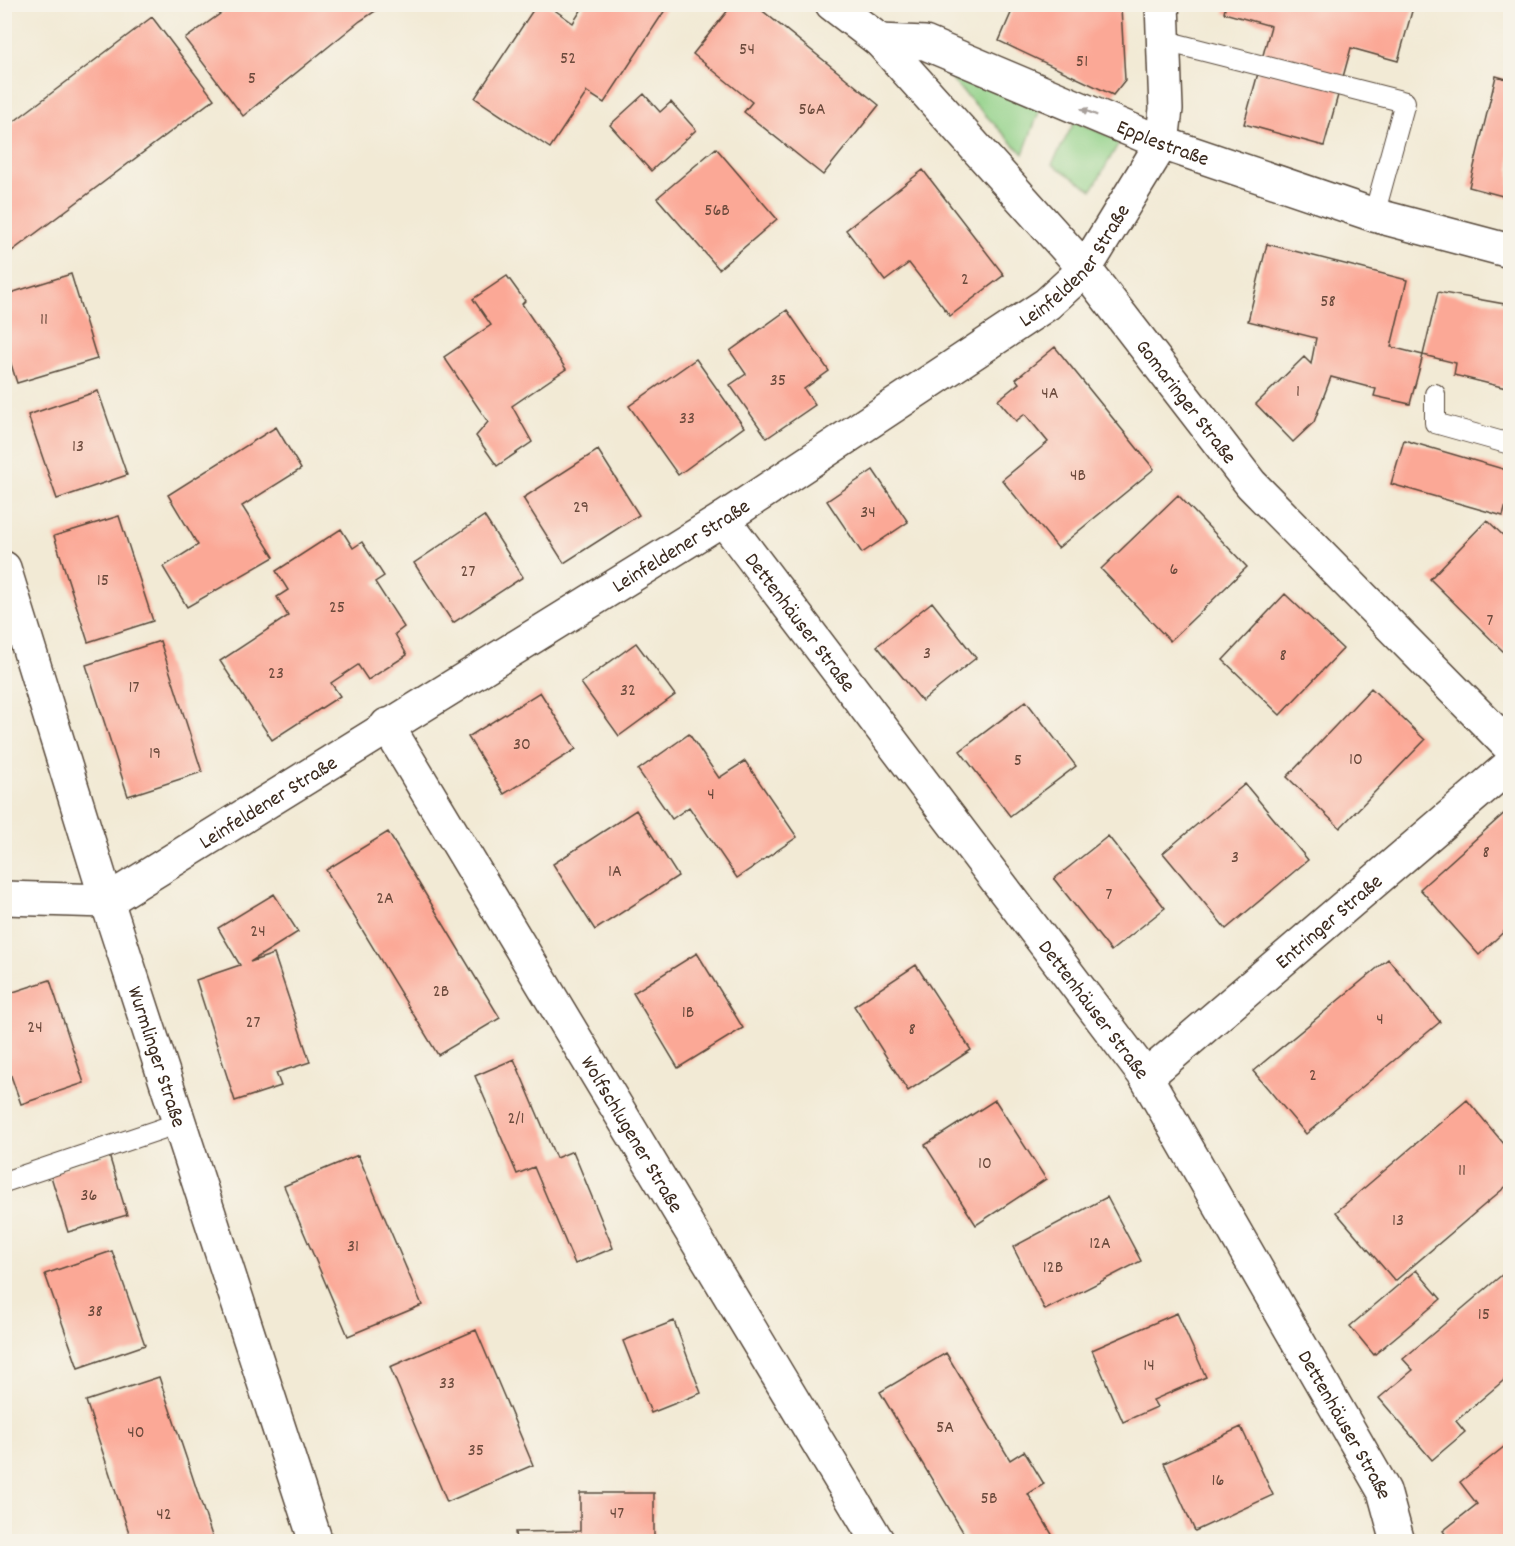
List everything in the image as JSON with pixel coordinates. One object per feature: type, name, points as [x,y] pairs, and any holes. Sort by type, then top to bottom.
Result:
[{"type":"street","points":[[832,4],[880,41]]},
{"type":"street","name":"Leinfeldener Straße","points":[[107,901],[387,725],[723,519],[1047,304],[1085,269],[1162,143],[1166,109],[1162,4]]},
{"type":"street","name":"Epplestraße","points":[[880,41],[924,43],[1162,143],[1374,215],[1510,251]]},
{"type":"street","name":"Gomaringer Straße","points":[[880,41],[1085,269],[1251,484],[1510,747]]},
{"type":"street","name":"Dettenhäuser Straße","points":[[723,519],[1146,1077],[1384,1491],[1398,1542]]},
{"type":"street","name":"Wurmlinger Straße","points":[[4,568],[107,901],[316,1542]]},
{"type":"street","name":"Wolfschlugener Straße","points":[[387,725],[878,1542]]},
{"type":"street","name":"Entringer Straße","points":[[1146,1077],[1510,765]]},
{"type":"street","points":[[4,898],[107,901]]},
{"type":"lane","points":[[1165,42],[1405,102],[1374,215]]},
{"type":"lane","points":[[1435,394],[1435,423],[1510,444]]},
{"type":"lane","points":[[4,1182],[179,1123]]},
{"type":"green space","points":[[939,67],[1041,107],[1023,154]]},
{"type":"green space","points":[[1075,121],[1120,141],[1092,190],[1052,164]]},
{"type":"building","points":[[234,4],[386,4],[360,21],[243,116],[185,39]]},
{"type":"building","points":[[537,4],[546,4],[573,23],[585,4],[669,4],[604,103],[587,92],[550,148],[475,98]]},
{"type":"building","points":[[733,4],[754,4],[879,105],[823,175],[744,112],[752,102],[693,54]]},
{"type":"building","points":[[1015,4],[1114,4],[1121,8],[1125,80],[1113,95],[999,41]]},
{"type":"building","points":[[1226,4],[1414,4],[1398,61],[1351,48],[1324,146],[1244,124],[1271,26],[1224,13]]},
{"type":"building","points":[[152,17],[214,99],[4,257],[4,129]]},
{"type":"building","points":[[1496,76],[1510,80],[1510,198],[1469,187]]},
{"type":"building","points":[[644,94],[660,112],[671,102],[696,130],[651,171],[610,125]]},
{"type":"building","points":[[716,148],[777,219],[719,269],[657,198]]},
{"type":"building","points":[[923,170],[1004,275],[950,316],[909,263],[885,281],[846,230]]},
{"type":"building","points":[[1267,244],[1407,280],[1391,347],[1423,355],[1410,404],[1374,396],[1376,389],[1331,377],[1314,422],[1293,442],[1256,404],[1304,357],[1311,364],[1316,338],[1248,321]]},
{"type":"building","points":[[71,274],[97,359],[17,383],[4,342],[4,295]]},
{"type":"building","points":[[507,276],[525,301],[522,304],[566,369],[512,406],[532,442],[497,466],[476,436],[488,422],[444,357],[491,325],[473,299]]},
{"type":"building","points":[[1438,292],[1510,305],[1510,389],[1454,375],[1456,363],[1423,355]]},
{"type":"building","points":[[787,310],[829,371],[804,389],[815,405],[767,438],[730,385],[746,374],[730,351]]},
{"type":"building","points":[[1055,347],[1154,469],[1058,548],[1002,480],[1048,442],[1025,414],[1016,421],[998,400],[1019,383],[1016,379]]},
{"type":"building","points":[[696,359],[744,427],[678,475],[629,406]]},
{"type":"building","points":[[98,391],[127,475],[57,499],[28,415]]},
{"type":"building","points":[[276,427],[301,469],[242,506],[274,557],[187,607],[163,567],[198,545],[168,495]]},
{"type":"building","points":[[1404,440],[1510,471],[1510,491],[1503,516],[1391,484]]},
{"type":"building","points":[[598,450],[639,515],[564,563],[523,498]]},
{"type":"building","points":[[873,470],[908,522],[862,553],[827,501]]},
{"type":"building","points":[[1178,495],[1247,567],[1170,641],[1101,569]]},
{"type":"building","points":[[119,516],[153,621],[88,642],[54,536]]},
{"type":"building","points":[[484,516],[523,577],[453,623],[414,563]]},
{"type":"building","points":[[1487,520],[1510,542],[1510,658],[1430,579]]},
{"type":"building","points":[[341,529],[353,548],[362,542],[384,576],[375,582],[404,627],[395,634],[407,655],[368,680],[358,665],[331,683],[340,696],[272,740],[220,661],[288,616],[277,597],[288,590],[276,571]]},
{"type":"building","points":[[1285,594],[1343,649],[1280,715],[1223,660]]},
{"type":"building","points":[[932,602],[976,658],[922,701],[877,646]]},
{"type":"building","points":[[160,641],[202,772],[128,796],[86,665]]},
{"type":"building","points":[[636,643],[675,695],[619,736],[581,683]]},
{"type":"building","points":[[1371,688],[1425,740],[1340,828],[1287,777]]},
{"type":"building","points":[[540,692],[576,749],[504,794],[468,737]]},
{"type":"building","points":[[1026,701],[1076,766],[1010,816],[960,751]]},
{"type":"building","points":[[689,734],[719,778],[745,761],[797,837],[737,878],[689,807],[672,819],[638,770]]},
{"type":"building","points":[[1245,784],[1308,860],[1226,929],[1163,853]]},
{"type":"building","points":[[636,810],[678,876],[595,930],[553,864]]},
{"type":"building","points":[[1508,810],[1510,813],[1510,926],[1479,955],[1420,889]]},
{"type":"building","points":[[388,832],[500,1018],[438,1055],[326,870]]},
{"type":"building","points":[[1108,836],[1165,908],[1111,951],[1054,879]]},
{"type":"building","points":[[274,894],[298,932],[250,962],[274,954],[310,1062],[276,1073],[281,1086],[235,1101],[196,980],[240,965],[218,928]]},
{"type":"building","points":[[697,953],[743,1028],[678,1068],[633,993]]},
{"type":"building","points":[[1388,959],[1440,1022],[1306,1134],[1253,1071]]},
{"type":"building","points":[[916,965],[971,1050],[908,1091],[854,1006]]},
{"type":"building","points":[[50,980],[84,1083],[21,1104],[4,1056],[4,995]]},
{"type":"building","points":[[514,1059],[556,1158],[573,1151],[613,1248],[575,1264],[534,1167],[517,1174],[475,1076]]},
{"type":"building","points":[[995,1100],[1046,1179],[976,1225],[925,1145]]},
{"type":"building","points":[[1467,1100],[1510,1151],[1510,1183],[1395,1281],[1336,1212]]},
{"type":"building","points":[[109,1155],[127,1215],[68,1232],[50,1173]]},
{"type":"building","points":[[358,1155],[422,1305],[348,1336],[284,1186]]},
{"type":"building","points":[[1107,1197],[1141,1261],[1045,1310],[1013,1247]]},
{"type":"building","points":[[112,1251],[145,1345],[78,1368],[45,1274]]},
{"type":"building","points":[[1510,1268],[1510,1375],[1456,1421],[1465,1432],[1432,1460],[1379,1398],[1413,1370],[1403,1359]]},
{"type":"building","points":[[1416,1270],[1441,1299],[1374,1355],[1350,1326]]},
{"type":"building","points":[[1177,1313],[1206,1377],[1153,1400],[1157,1407],[1123,1422],[1092,1350]]},
{"type":"building","points":[[674,1321],[701,1393],[651,1413],[623,1341]]},
{"type":"building","points":[[476,1330],[533,1465],[447,1502],[390,1367]]},
{"type":"building","points":[[946,1353],[1010,1460],[1024,1451],[1044,1484],[1028,1494],[1053,1536],[1043,1542],[969,1542],[880,1392]]},
{"type":"building","points":[[159,1377],[214,1542],[132,1542],[86,1401]]},
{"type":"building","points":[[1241,1427],[1273,1495],[1195,1531],[1164,1463]]},
{"type":"building","points":[[1510,1442],[1510,1542],[1451,1542],[1443,1531],[1477,1504],[1460,1482]]},
{"type":"building","points":[[580,1493],[654,1493],[654,1542],[516,1542],[515,1532],[580,1531]]}]
